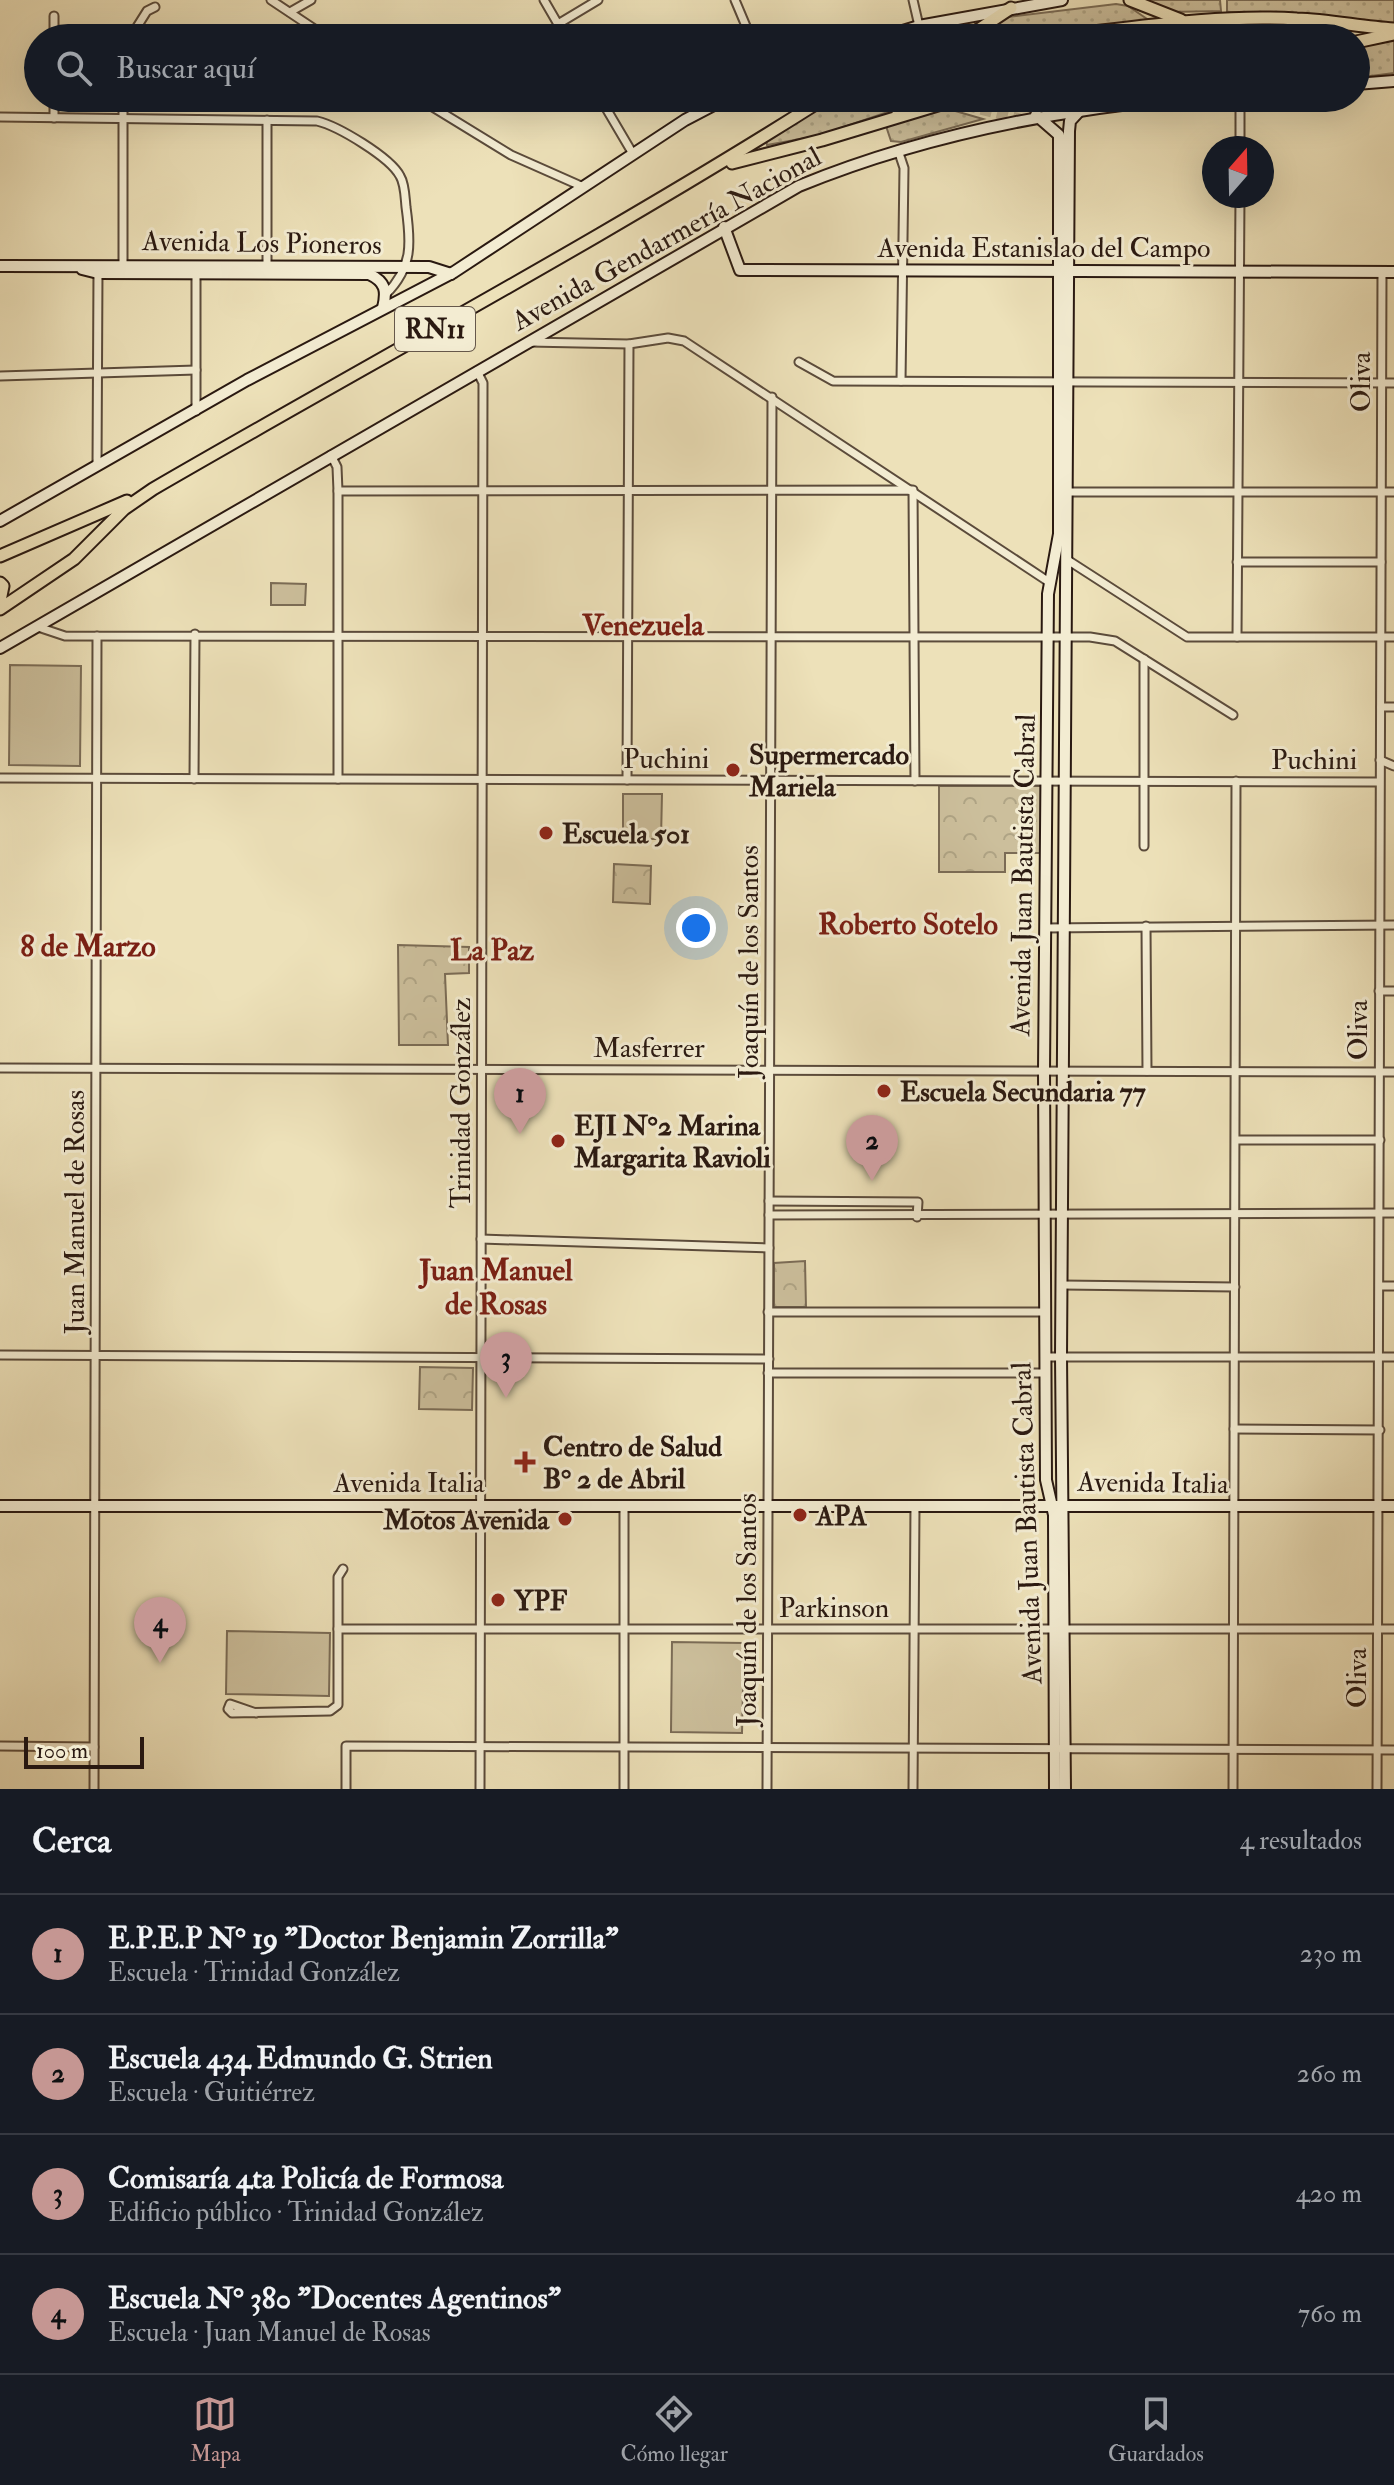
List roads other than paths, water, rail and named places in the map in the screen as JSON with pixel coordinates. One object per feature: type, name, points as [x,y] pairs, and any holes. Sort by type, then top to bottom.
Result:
[{"type":"highway","points":[[1130,0],[1190,22]]},
{"type":"highway","points":[[987,24],[1011,8]]},
{"type":"highway","points":[[1171,24],[1299,19],[1336,24]]},
{"type":"highway","points":[[1211,21],[1214,24]]},
{"type":"highway","points":[[1370,29],[1394,32]]},
{"type":"highway","points":[[1370,38],[1394,32]]},
{"type":"highway","name":"RN11","points":[[0,609],[74,559],[124,509],[153,489],[716,168],[803,112]]},
{"type":"highway","points":[[910,112],[916,113]]},
{"type":"highway","name":"RN11","points":[[716,168],[919,112]]},
{"type":"highway","name":"RN11","points":[[0,556],[153,489]]},
{"type":"highway","points":[[0,583],[0,601]]},
{"type":"main road","points":[[929,24],[1062,0]]},
{"type":"main road","points":[[1370,83],[1394,81]]},
{"type":"main road","points":[[0,521],[383,308],[451,274],[581,186],[700,112]]},
{"type":"main road","name":"Avenida Gendarmería Nacional","points":[[0,648],[799,186],[898,150],[1056,112]]},
{"type":"main road","name":"Avenida Juan Bautista Cabral","points":[[1055,1789],[1060,1748],[1058,1505],[1066,559],[1063,492],[1064,271],[1069,131],[1070,121],[1078,112]]},
{"type":"main road","name":"Avenida Juan Bautista Cabral","points":[[1036,115],[1059,135],[1064,271]]},
{"type":"main road","name":"Avenida Estanislao del Campo","points":[[724,227],[740,270],[1388,272]]},
{"type":"main road","name":"Avenida Los Pioneros","points":[[98,269],[123,264],[196,269]]},
{"type":"main road","name":"Avenida Los Pioneros","points":[[0,266],[369,274],[383,284],[386,294],[383,308]]},
{"type":"main road","name":"Avenida Los Pioneros","points":[[267,270],[407,267],[440,269],[451,274]]},
{"type":"main road","name":"Avenida Juan Bautista Cabral","points":[[1058,1505],[1046,1480],[1044,1071],[1047,637],[1049,582],[1059,534],[1063,492]]},
{"type":"main road","name":"Avenida Italia","points":[[0,1506],[1394,1506]]},
{"type":"main road","name":"Avenida Juan Bautista Cabral","points":[[1060,1748],[1065,1789]]},
{"type":"street","points":[[271,0],[308,24]]},
{"type":"street","points":[[290,12],[311,0]]},
{"type":"street","points":[[544,0],[558,24],[598,0]]},
{"type":"street","points":[[735,0],[745,24]]},
{"type":"street","points":[[913,0],[919,24]]},
{"type":"street","points":[[139,24],[147,11],[155,7]]},
{"type":"street","points":[[54,16],[54,24]]},
{"type":"street","points":[[54,112],[54,118]]},
{"type":"street","points":[[123,112],[123,264]]},
{"type":"street","points":[[441,112],[500,149],[581,186]]},
{"type":"street","points":[[608,112],[633,154]]},
{"type":"street","points":[[1240,112],[1240,136]]},
{"type":"street","points":[[0,117],[267,120],[331,124],[399,173],[409,230],[407,267],[386,294]]},
{"type":"street","points":[[267,120],[267,270]]},
{"type":"street","points":[[898,150],[904,168],[901,381]]},
{"type":"street","points":[[1237,637],[1240,208]]},
{"type":"street","points":[[97,468],[98,269]]},
{"type":"street","points":[[196,269],[196,411]]},
{"type":"street","name":"Oliva","points":[[1377,1789],[1381,1357],[1381,492],[1382,383],[1388,272]]},
{"type":"street","points":[[527,342],[629,344],[668,338],[684,341],[1049,582]]},
{"type":"street","points":[[627,780],[629,344]]},
{"type":"street","points":[[799,362],[833,381],[1394,383]]},
{"type":"street","points":[[0,376],[196,370]]},
{"type":"street","name":"Trinidad González","points":[[477,371],[483,383],[480,1789]]},
{"type":"street","name":"Joaquín de los Santos","points":[[767,1789],[772,397]]},
{"type":"street","points":[[331,454],[337,467],[338,491],[338,779]]},
{"type":"street","points":[[338,491],[913,490]]},
{"type":"street","points":[[913,490],[915,781]]},
{"type":"street","points":[[1063,492],[1394,492]]},
{"type":"street","points":[[1066,559],[1187,637],[1394,637]]},
{"type":"street","points":[[1237,562],[1381,562]]},
{"type":"street","points":[[38,627],[65,636],[1063,637],[1115,641],[1233,715]]},
{"type":"street","points":[[194,779],[195,634]]},
{"type":"street","name":"Juan Manuel de Rosas","points":[[94,1789],[97,636]]},
{"type":"street","points":[[1144,659],[1144,846]]},
{"type":"street","points":[[1381,707],[1394,707]]},
{"type":"street","name":"Puchini","points":[[1380,760],[1394,766]]},
{"type":"street","name":"Puchini","points":[[0,778],[1379,782]]},
{"type":"street","points":[[1233,1789],[1236,781]]},
{"type":"street","points":[[1045,928],[1394,925]]},
{"type":"street","points":[[1146,926],[1147,1071]]},
{"type":"street","points":[[1379,991],[1394,991]]},
{"type":"street","name":"Masferrer","points":[[0,1068],[1394,1072]]},
{"type":"street","points":[[1236,1140],[1380,1140]]},
{"type":"street","points":[[769,1201],[918,1202],[917,1217]]},
{"type":"street","points":[[769,1215],[917,1217],[1394,1213]]},
{"type":"street","points":[[481,1239],[769,1248]]},
{"type":"street","points":[[1062,1285],[1235,1287]]},
{"type":"street","points":[[1381,1286],[1394,1286]]},
{"type":"street","points":[[768,1312],[1045,1312]]},
{"type":"street","points":[[804,1312],[804,1322]]},
{"type":"street","points":[[0,1355],[481,1360],[769,1359]]},
{"type":"street","points":[[1045,1357],[1394,1357]]},
{"type":"street","points":[[768,1373],[1045,1373]]},
{"type":"street","points":[[1234,1429],[1380,1430]]},
{"type":"street","points":[[624,1506],[624,1789]]},
{"type":"street","points":[[913,1789],[911,1629],[915,1506]]},
{"type":"street","points":[[256,1713],[330,1711],[338,1705],[338,1577],[343,1569]]},
{"type":"street","name":"Parkinson","points":[[338,1629],[1394,1629]]},
{"type":"street","points":[[0,1746],[94,1747]]},
{"type":"street","points":[[346,1789],[346,1746],[1394,1750]]},
{"type":"tunnel","points":[[992,112],[1020,119]]},
{"type":"place","name":"Supermercado Mariela","points":[[733,770]]},
{"type":"place","name":"Escuela 501","points":[[546,833]]},
{"type":"place","name":"Escuela Secundaria 77","points":[[884,1091]]},
{"type":"place","name":"E.P.E.P N° 19 \"Doctor Benjamin Zorrilla\"","points":[[520,1134]]},
{"type":"place","name":"EJI N°2 Marina Margarita Ravioli","points":[[558,1141]]},
{"type":"place","name":"Escuela 434 Edmundo G. Strien","points":[[872,1181]]},
{"type":"place","name":"Comisaría 4ta Policía de Formosa","points":[[506,1398]]},
{"type":"place","name":"Centro de Salud B° 2 de Abril","points":[[525,1462]]},
{"type":"place","name":"APA","points":[[800,1515]]},
{"type":"place","name":"Motos Avenida","points":[[565,1519]]},
{"type":"place","name":"YPF","points":[[498,1600]]},
{"type":"place","name":"Escuela N° 380 \"Docentes Agentinos\"","points":[[160,1663]]},
{"type":"district","name":"Venezuela","points":[[643,625]]},
{"type":"district","name":"Roberto Sotelo","points":[[908,924]]},
{"type":"district","name":"8 de Marzo","points":[[88,946]]},
{"type":"district","name":"La Paz","points":[[492,950]]},
{"type":"district","name":"Juan Manuel de Rosas","points":[[496,1287]]}]
